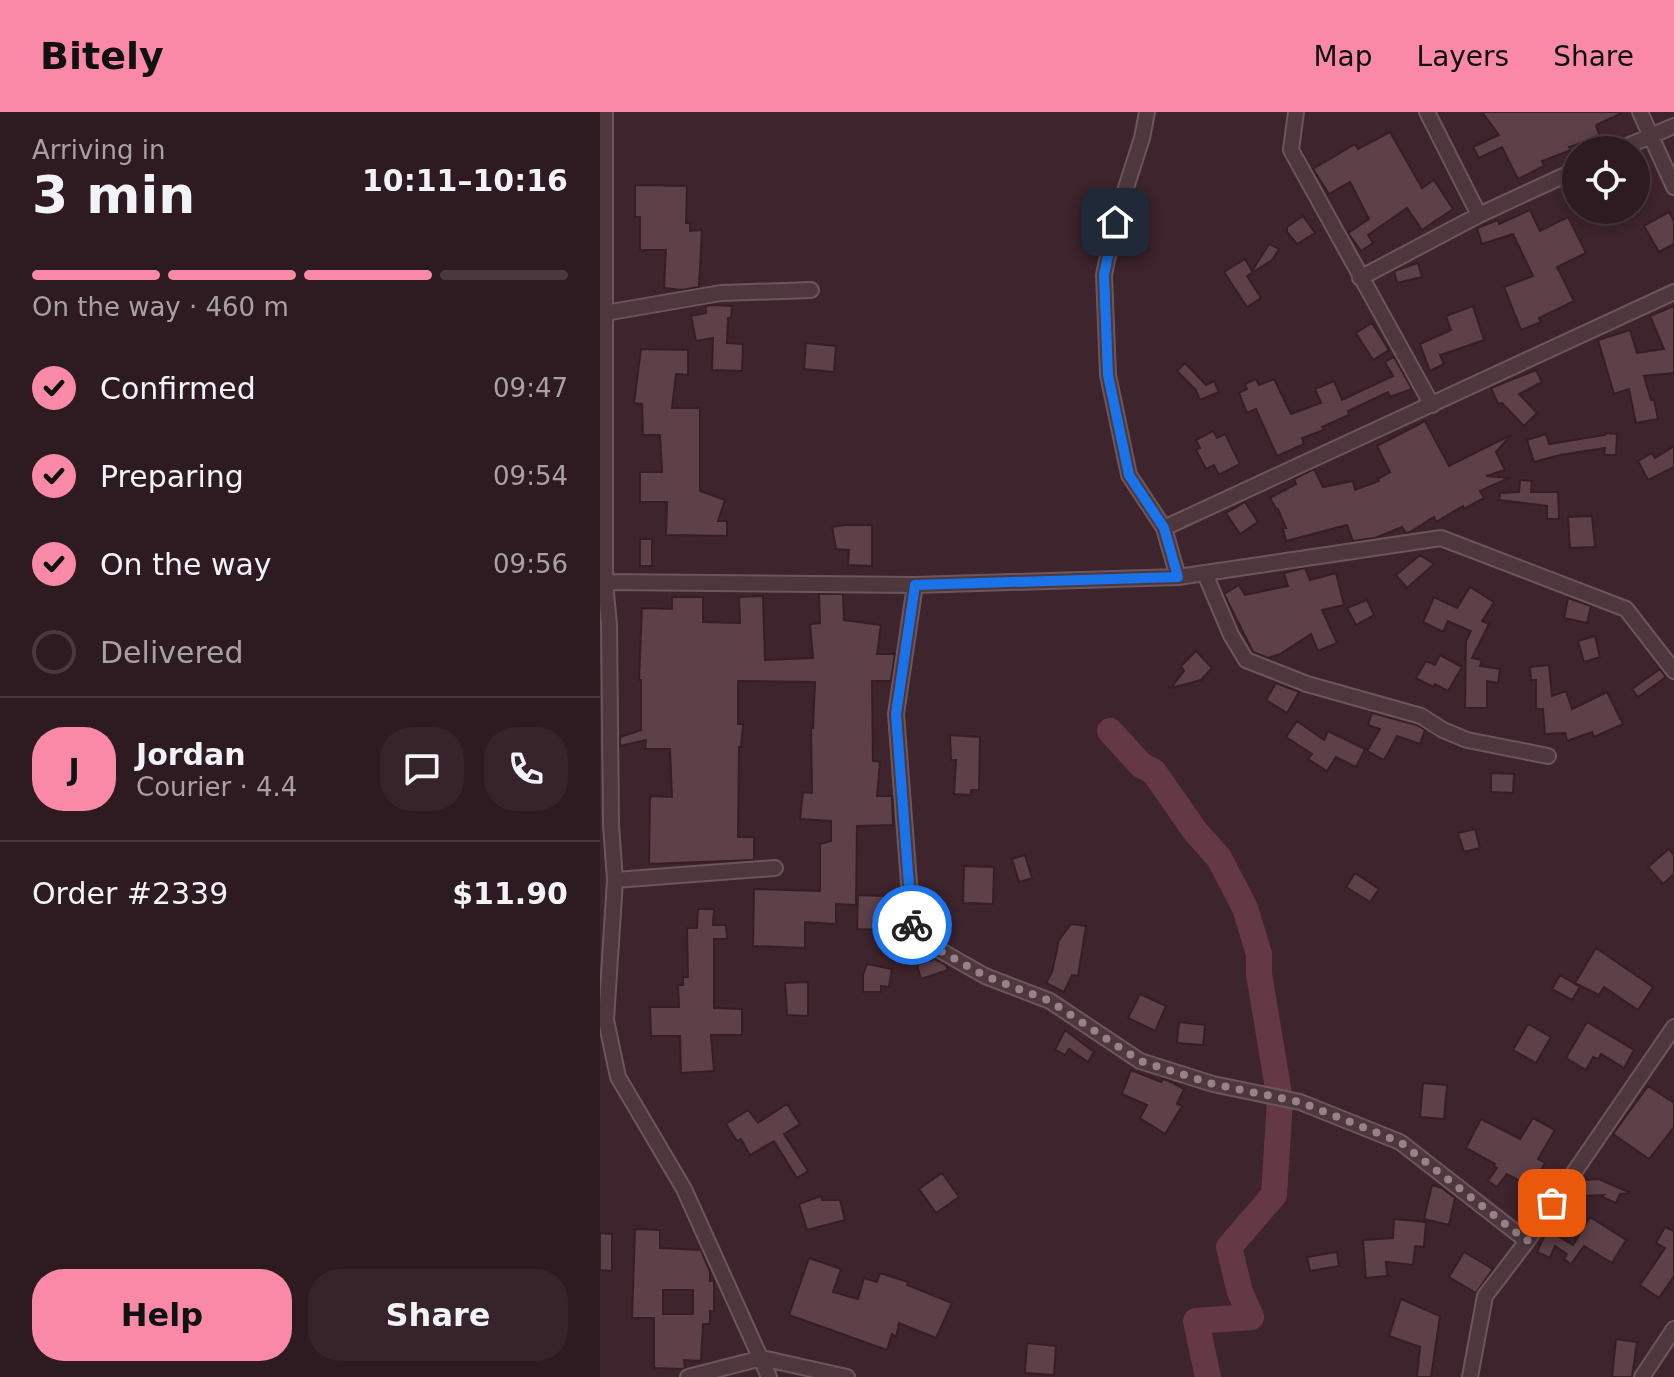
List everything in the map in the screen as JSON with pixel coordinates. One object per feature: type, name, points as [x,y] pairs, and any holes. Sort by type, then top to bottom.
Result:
[{"type":"street","points":[[605,112],[606,825],[615,880],[603,1020],[618,1077],[684,1189],[769,1377]]},
{"type":"street","points":[[1147,112],[1142,138],[1115,222],[1104,275],[1108,375],[1129,475],[1164,528],[1178,577]]},
{"type":"street","points":[[1296,112],[1291,150],[1432,405]]},
{"type":"street","points":[[1427,112],[1479,215]]},
{"type":"street","points":[[1640,112],[1674,187]]},
{"type":"street","points":[[1650,135],[1674,126]]},
{"type":"street","points":[[1360,278],[1479,215],[1562,176]]},
{"type":"street","points":[[605,313],[721,293],[811,290]]},
{"type":"street","points":[[1164,528],[1674,292]]},
{"type":"street","points":[[605,582],[915,585],[1178,577],[1441,538],[1626,609],[1674,671]]},
{"type":"street","points":[[1205,574],[1231,635],[1246,660],[1307,684],[1421,716],[1467,740],[1548,756]]},
{"type":"street","points":[[915,585],[896,714],[913,935],[985,976],[1050,1001],[1140,1061],[1213,1084],[1300,1102],[1400,1142],[1527,1241]]},
{"type":"street","points":[[615,880],[775,868]]},
{"type":"street","points":[[1470,1377],[1485,1296],[1527,1241],[1674,1027]]},
{"type":"street","points":[[1642,1377],[1674,1329]]},
{"type":"street","points":[[688,1377],[762,1358],[847,1377]]},
{"type":"building","points":[[1482,112],[1624,112],[1596,125],[1600,136],[1562,136],[1562,153],[1542,161],[1544,166],[1518,179],[1502,147],[1479,158],[1473,147],[1499,135]]},
{"type":"building","points":[[1390,132],[1422,188],[1434,180],[1453,209],[1422,230],[1407,208],[1368,235],[1373,243],[1361,251],[1348,233],[1369,219],[1350,182],[1329,194],[1313,169],[1355,144],[1358,149]]},
{"type":"building","points":[[635,185],[687,186],[686,223],[690,223],[690,231],[702,230],[699,287],[682,290],[664,288],[666,250],[640,250],[640,217],[635,217]]},
{"type":"building","points":[[1530,210],[1540,231],[1562,220],[1562,224],[1572,224],[1586,253],[1557,267],[1574,301],[1539,318],[1541,322],[1521,330],[1504,287],[1533,276],[1513,234],[1482,244],[1477,228],[1498,220],[1499,224]]},
{"type":"building","points":[[1669,212],[1674,221],[1674,244],[1659,252],[1644,226]]},
{"type":"building","points":[[1303,216],[1315,233],[1297,244],[1287,232],[1287,227]]},
{"type":"building","points":[[1269,244],[1279,249],[1272,260],[1247,276],[1261,298],[1247,307],[1224,272],[1245,259],[1252,271]]},
{"type":"building","points":[[1418,263],[1422,277],[1397,283],[1394,271]]},
{"type":"building","points":[[706,306],[732,306],[727,343],[743,344],[742,371],[712,370],[713,338],[696,341],[691,316],[706,313]]},
{"type":"building","points":[[1473,306],[1484,340],[1440,355],[1444,364],[1430,371],[1420,344],[1451,330],[1446,316]]},
{"type":"building","points":[[1674,306],[1674,373],[1644,376],[1658,419],[1636,423],[1629,389],[1614,394],[1598,340],[1630,330],[1637,353],[1664,349],[1650,316]]},
{"type":"building","points":[[1372,323],[1389,350],[1373,360],[1356,333]]},
{"type":"building","points":[[806,343],[836,346],[834,372],[804,369]]},
{"type":"building","points":[[641,349],[688,350],[688,375],[676,374],[672,408],[700,408],[700,491],[725,500],[718,521],[727,521],[727,536],[666,535],[667,502],[640,502],[640,472],[662,472],[660,435],[643,435],[642,404],[634,403]]},
{"type":"building","points":[[1394,357],[1412,389],[1390,397],[1388,392],[1348,411],[1349,415],[1322,427],[1324,430],[1302,438],[1304,444],[1277,456],[1256,409],[1247,413],[1239,393],[1247,389],[1245,384],[1256,379],[1259,385],[1274,379],[1291,414],[1321,403],[1315,389],[1334,381],[1342,400],[1393,376],[1385,362]]},
{"type":"building","points":[[1185,363],[1206,385],[1214,381],[1219,392],[1200,400],[1196,390],[1177,371]]},
{"type":"building","points":[[1536,370],[1542,382],[1519,394],[1537,413],[1524,426],[1502,403],[1498,404],[1491,388]]},
{"type":"building","points":[[1425,421],[1449,466],[1511,435],[1496,452],[1505,470],[1486,476],[1509,478],[1480,491],[1484,498],[1464,509],[1463,506],[1436,522],[1434,517],[1410,532],[1406,533],[1402,527],[1375,538],[1353,541],[1347,525],[1286,541],[1283,528],[1286,528],[1270,498],[1296,484],[1294,479],[1314,469],[1323,487],[1353,481],[1355,490],[1379,481],[1390,472],[1377,446]]},
{"type":"building","points":[[1213,431],[1217,438],[1225,434],[1240,464],[1219,475],[1214,465],[1206,469],[1196,450],[1200,448],[1196,440]]},
{"type":"building","points":[[1605,433],[1617,434],[1616,455],[1604,455],[1605,448],[1534,462],[1527,440],[1546,434],[1549,444]]},
{"type":"building","points":[[1674,446],[1674,467],[1648,480],[1638,461],[1652,453],[1655,458]]},
{"type":"building","points":[[1520,480],[1532,481],[1531,492],[1558,492],[1559,519],[1547,519],[1547,506],[1499,500],[1500,493],[1519,492]]},
{"type":"building","points":[[1245,502],[1258,522],[1240,534],[1226,513]]},
{"type":"building","points":[[1592,516],[1595,547],[1570,548],[1568,517]]},
{"type":"building","points":[[872,525],[872,566],[848,565],[849,550],[836,549],[832,527]]},
{"type":"building","points":[[640,539],[652,539],[652,566],[640,566]]},
{"type":"building","points":[[1420,555],[1434,564],[1407,588],[1396,575]]},
{"type":"building","points":[[1305,568],[1310,580],[1336,573],[1344,605],[1322,610],[1337,643],[1318,651],[1311,634],[1268,658],[1253,652],[1224,594],[1239,585],[1245,595],[1288,586],[1284,573]]},
{"type":"building","points":[[1470,587],[1494,602],[1482,621],[1489,624],[1472,658],[1482,660],[1480,666],[1500,669],[1498,683],[1487,681],[1487,708],[1465,708],[1466,641],[1471,631],[1448,621],[1443,632],[1423,622],[1434,597],[1457,608]]},
{"type":"building","points":[[819,594],[843,594],[844,620],[881,625],[877,654],[895,654],[891,681],[872,681],[873,761],[880,762],[877,796],[892,796],[893,825],[857,826],[856,905],[836,904],[836,924],[805,922],[805,948],[753,946],[754,889],[820,891],[820,844],[831,841],[831,821],[800,819],[803,792],[812,793],[811,728],[815,682],[738,681],[738,724],[743,724],[739,747],[738,837],[754,837],[754,860],[649,864],[650,796],[672,797],[670,749],[645,749],[646,740],[620,746],[620,737],[641,730],[639,680],[642,608],[672,609],[672,597],[703,597],[703,622],[740,623],[739,597],[763,596],[765,660],[813,658],[810,624],[820,623]]},
{"type":"building","points":[[1568,598],[1591,606],[1587,623],[1564,618]]},
{"type":"building","points":[[1367,600],[1374,615],[1356,625],[1347,608]]},
{"type":"building","points":[[1595,636],[1600,657],[1584,662],[1578,641]]},
{"type":"building","points":[[1196,651],[1212,668],[1201,680],[1171,688],[1184,671],[1181,666]]},
{"type":"building","points":[[1440,655],[1462,667],[1448,691],[1416,678],[1426,661],[1435,665]]},
{"type":"building","points":[[1549,665],[1552,696],[1566,691],[1572,709],[1607,692],[1623,724],[1594,737],[1592,732],[1567,741],[1565,733],[1545,734],[1543,709],[1536,709],[1536,680],[1531,680],[1530,667]]},
{"type":"building","points":[[1660,669],[1666,677],[1638,697],[1632,689]]},
{"type":"building","points":[[1276,683],[1299,692],[1287,713],[1266,700]]},
{"type":"building","points":[[1372,713],[1425,730],[1420,744],[1397,736],[1384,760],[1367,751],[1380,729],[1368,725]]},
{"type":"building","points":[[1297,721],[1324,740],[1328,731],[1365,749],[1356,767],[1336,757],[1327,771],[1308,759],[1312,754],[1286,737]]},
{"type":"building","points":[[950,735],[980,737],[979,790],[971,790],[971,795],[954,794],[956,760],[951,760]]},
{"type":"building","points":[[1491,773],[1514,774],[1513,793],[1491,792]]},
{"type":"building","points":[[1475,829],[1480,848],[1464,852],[1458,833]]},
{"type":"building","points":[[1669,849],[1674,855],[1674,874],[1663,884],[1648,867]]},
{"type":"building","points":[[1025,855],[1032,878],[1019,882],[1012,859]]},
{"type":"building","points":[[964,866],[994,867],[993,904],[963,903]]},
{"type":"building","points":[[1355,873],[1379,889],[1370,902],[1346,887]]},
{"type":"building","points":[[858,895],[886,896],[885,930],[857,929]]},
{"type":"building","points":[[698,909],[714,909],[713,925],[726,925],[727,939],[714,939],[714,1008],[742,1009],[742,1035],[711,1035],[714,1071],[681,1073],[680,1036],[651,1036],[650,1007],[679,1007],[678,985],[683,985],[683,977],[688,977],[687,928],[697,928]]},
{"type":"building","points":[[1071,924],[1086,926],[1078,976],[1072,975],[1064,992],[1046,983],[1052,972],[1059,940]]},
{"type":"building","points":[[1596,948],[1653,987],[1638,1010],[1604,987],[1599,995],[1575,983]]},
{"type":"building","points":[[935,959],[946,965],[948,970],[921,979],[917,965]]},
{"type":"building","points":[[867,964],[892,969],[889,987],[881,986],[881,992],[863,992],[863,975]]},
{"type":"building","points":[[1560,975],[1580,987],[1572,1000],[1552,989]]},
{"type":"building","points":[[808,982],[808,1016],[787,1015],[785,983]]},
{"type":"building","points":[[1140,994],[1166,1006],[1155,1031],[1128,1018]]},
{"type":"building","points":[[1179,1022],[1205,1025],[1203,1045],[1177,1043]]},
{"type":"building","points":[[1587,1022],[1634,1050],[1624,1068],[1601,1054],[1598,1059],[1593,1057],[1586,1070],[1566,1058]]},
{"type":"building","points":[[1528,1024],[1551,1037],[1536,1063],[1513,1050]]},
{"type":"building","points":[[1065,1030],[1094,1052],[1088,1062],[1069,1049],[1065,1055],[1055,1050]]},
{"type":"building","points":[[1131,1070],[1161,1082],[1163,1079],[1169,1081],[1184,1089],[1177,1104],[1182,1106],[1165,1134],[1140,1118],[1147,1105],[1122,1094]]},
{"type":"building","points":[[1423,1083],[1447,1085],[1444,1119],[1420,1117]]},
{"type":"building","points":[[1648,1086],[1674,1103],[1674,1127],[1649,1159],[1613,1134]]},
{"type":"building","points":[[787,1104],[800,1124],[784,1134],[808,1171],[797,1178],[774,1141],[750,1155],[741,1139],[737,1141],[726,1124],[748,1110],[758,1123]]},
{"type":"building","points":[[1533,1118],[1555,1130],[1538,1159],[1545,1163],[1531,1187],[1507,1174],[1497,1187],[1488,1181],[1497,1168],[1495,1164],[1466,1148],[1481,1119],[1520,1139]]},
{"type":"building","points":[[942,1173],[959,1197],[936,1213],[919,1189]]},
{"type":"building","points":[[1599,1179],[1631,1193],[1620,1194],[1616,1203],[1602,1197],[1604,1195],[1579,1196],[1578,1184],[1581,1180]]},
{"type":"building","points":[[1432,1185],[1455,1198],[1449,1225],[1424,1219]]},
{"type":"building","points":[[821,1196],[822,1200],[840,1200],[845,1220],[807,1230],[799,1204]]},
{"type":"building","points":[[1590,1217],[1626,1240],[1612,1263],[1584,1246],[1571,1264],[1564,1259],[1567,1254],[1555,1246],[1550,1258],[1537,1252],[1547,1230],[1573,1245]]},
{"type":"building","points":[[1394,1219],[1426,1222],[1424,1247],[1415,1246],[1413,1265],[1386,1262],[1387,1276],[1366,1278],[1363,1240],[1393,1238]]},
{"type":"building","points":[[1665,1227],[1674,1231],[1674,1276],[1659,1298],[1640,1285],[1665,1248],[1656,1243]]},
{"type":"building","points":[[635,1229],[660,1230],[660,1248],[701,1250],[710,1272],[710,1281],[714,1281],[714,1311],[710,1311],[710,1324],[703,1324],[701,1361],[684,1360],[685,1368],[682,1369],[654,1368],[654,1318],[632,1318]],"holes":[[[663,1290],[693,1290],[693,1314],[663,1314]]]},
{"type":"building","points":[[600,1233],[612,1234],[612,1271],[600,1270]]},
{"type":"building","points":[[1337,1252],[1339,1266],[1310,1271],[1307,1257]]},
{"type":"building","points":[[1464,1252],[1493,1269],[1476,1293],[1449,1277]]},
{"type":"building","points":[[809,1258],[841,1269],[833,1292],[858,1299],[864,1278],[877,1282],[880,1273],[908,1282],[907,1285],[952,1303],[936,1338],[899,1323],[896,1337],[892,1334],[887,1350],[789,1315]]},
{"type":"building","points":[[1401,1299],[1440,1316],[1431,1377],[1417,1377],[1420,1347],[1389,1336]]},
{"type":"building","points":[[1616,1339],[1637,1342],[1632,1377],[1612,1377]]},
{"type":"building","points":[[1027,1343],[1056,1346],[1054,1375],[1025,1373]]},
{"type":"waterway","points":[[1110,731],[1141,765],[1154,772],[1195,831],[1219,858],[1245,908],[1259,954],[1259,974],[1280,1100],[1274,1195],[1229,1247],[1240,1292],[1251,1317],[1196,1321],[1208,1377]]},
{"type":"way so far","points":[[912,925],[913,935],[985,976],[1050,1001],[1140,1061],[1213,1084],[1300,1102],[1400,1142],[1527,1241],[1552,1203]]},
{"type":"route","points":[[912,925],[896,714],[915,585],[1178,577],[1164,528],[1129,475],[1108,375],[1104,275],[1115,222]]}]
